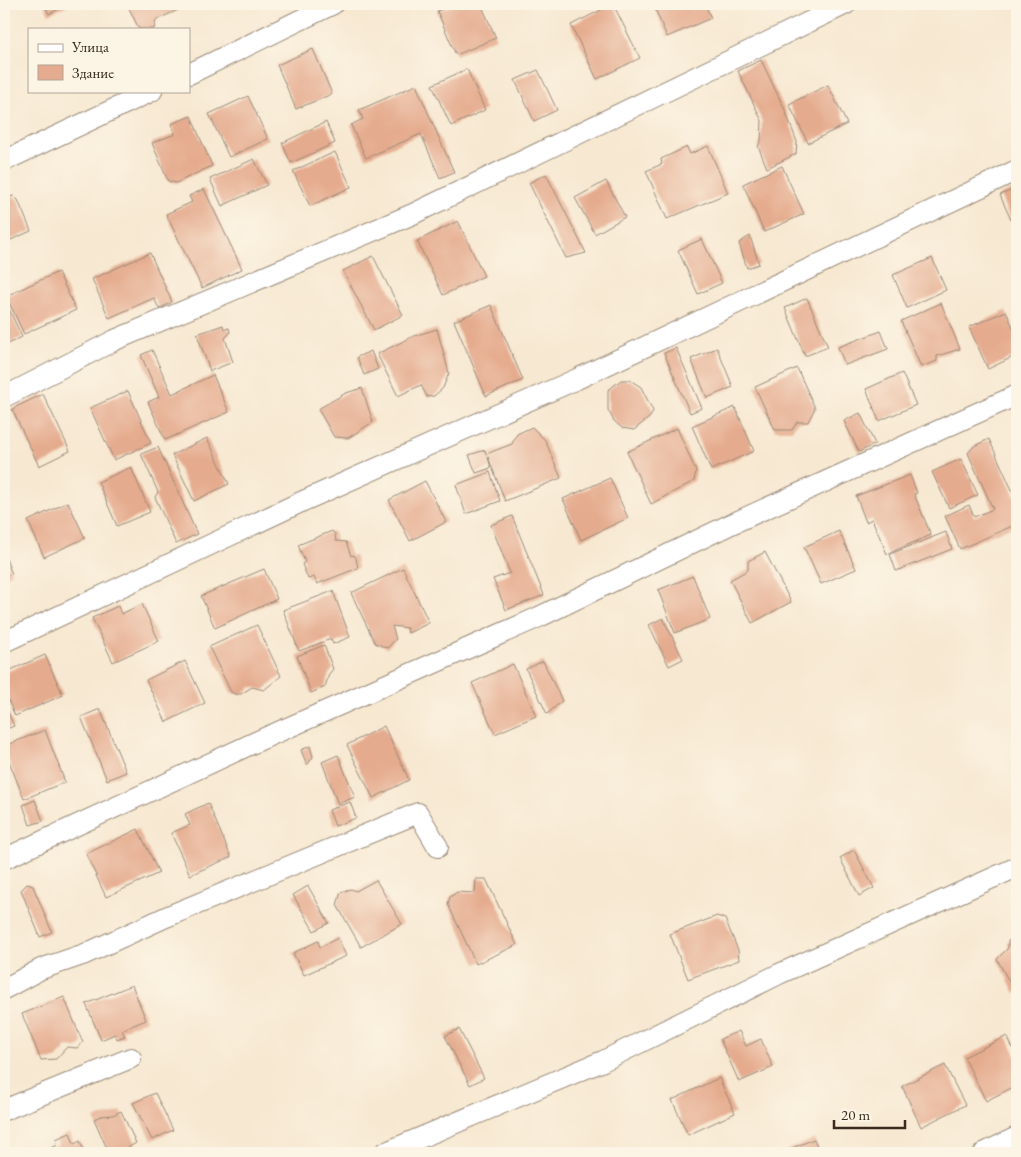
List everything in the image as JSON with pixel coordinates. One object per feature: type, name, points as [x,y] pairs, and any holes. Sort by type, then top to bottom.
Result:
[{"type":"street","points":[[190,74],[333,4]]},
{"type":"street","points":[[4,396],[115,340],[413,214],[846,4]]},
{"type":"street","points":[[4,160],[150,92]]},
{"type":"street","points":[[4,642],[301,502],[577,379],[1017,170]]},
{"type":"street","points":[[4,859],[260,740],[539,617],[727,526],[1017,395]]},
{"type":"street","points":[[4,989],[41,969],[85,954],[166,917],[418,813],[438,847]]},
{"type":"street","points":[[384,1153],[603,1061],[779,974],[1017,867]]},
{"type":"street","points":[[4,1110],[131,1058]]},
{"type":"street","points":[[984,1153],[1017,1137]]},
{"type":"building","points":[[44,4],[70,4],[49,14]]},
{"type":"building","points":[[127,4],[175,4],[178,10],[156,20],[154,28],[139,28]]},
{"type":"building","points":[[455,4],[481,4],[496,38],[456,55],[437,11]]},
{"type":"building","points":[[613,4],[640,58],[597,79],[571,25]]},
{"type":"building","points":[[653,4],[705,4],[711,18],[667,37]]},
{"type":"building","points":[[313,49],[332,94],[296,109],[277,65]]},
{"type":"building","points":[[761,60],[785,110],[797,142],[796,154],[767,168],[758,146],[761,141],[762,121],[738,71]]},
{"type":"building","points":[[467,69],[485,110],[451,126],[432,85]]},
{"type":"building","points":[[538,70],[557,110],[534,121],[515,80]]},
{"type":"building","points":[[416,85],[454,172],[440,178],[421,134],[366,158],[351,125],[363,119],[359,110]]},
{"type":"building","points":[[828,85],[847,124],[808,143],[789,104]]},
{"type":"building","points":[[248,96],[268,139],[229,157],[209,114]]},
{"type":"building","points":[[191,116],[212,166],[176,183],[168,181],[152,143],[175,134],[171,124]]},
{"type":"building","points":[[326,122],[335,143],[291,163],[282,143]]},
{"type":"building","points":[[708,146],[728,193],[667,219],[646,171],[662,164],[661,159],[687,147],[690,154]]},
{"type":"building","points":[[335,152],[351,187],[310,206],[293,171]]},
{"type":"building","points":[[254,159],[267,185],[222,206],[210,179]]},
{"type":"building","points":[[782,166],[804,214],[764,232],[743,184]]},
{"type":"building","points":[[546,174],[586,253],[566,258],[529,183]]},
{"type":"building","points":[[606,181],[625,217],[595,234],[575,198]]},
{"type":"building","points":[[1017,188],[1017,234],[1000,195]]},
{"type":"building","points":[[204,189],[242,269],[202,288],[166,214],[192,202],[189,196]]},
{"type":"building","points":[[14,196],[18,200],[31,231],[4,243],[4,198]]},
{"type":"building","points":[[458,221],[484,276],[443,295],[417,241]]},
{"type":"building","points":[[750,236],[759,264],[747,268],[739,243]]},
{"type":"building","points":[[702,239],[722,283],[698,294],[678,250]]},
{"type":"building","points":[[150,253],[172,302],[159,309],[154,298],[109,318],[92,279]]},
{"type":"building","points":[[373,256],[403,315],[374,330],[343,271]]},
{"type":"building","points":[[932,258],[946,290],[907,308],[893,275]]},
{"type":"building","points":[[58,272],[76,310],[24,334],[6,296]]},
{"type":"building","points":[[4,298],[22,337],[4,346]]},
{"type":"building","points":[[807,298],[828,347],[805,356],[785,308]]},
{"type":"building","points":[[941,303],[960,349],[937,356],[937,361],[921,367],[901,321]]},
{"type":"building","points":[[491,305],[523,380],[486,396],[454,321]]},
{"type":"building","points":[[1006,311],[1017,337],[1017,355],[988,369],[969,327]]},
{"type":"building","points":[[223,325],[224,329],[229,328],[230,333],[225,338],[233,362],[210,371],[197,334]]},
{"type":"building","points":[[437,329],[449,373],[443,388],[434,396],[427,397],[421,385],[398,396],[377,354],[414,336]]},
{"type":"building","points":[[881,331],[888,349],[845,365],[838,347]]},
{"type":"building","points":[[676,348],[702,408],[690,413],[664,353]]},
{"type":"building","points":[[717,348],[733,387],[707,398],[691,359]]},
{"type":"building","points":[[152,350],[172,394],[213,375],[229,412],[165,440],[148,402],[159,397],[141,355]]},
{"type":"building","points":[[371,351],[378,369],[364,375],[357,357]]},
{"type":"building","points":[[797,368],[815,408],[808,422],[797,422],[792,430],[775,430],[755,387]]},
{"type":"building","points":[[902,373],[916,405],[879,421],[866,389]]},
{"type":"building","points":[[621,380],[630,380],[641,387],[653,411],[650,417],[634,430],[622,428],[614,421],[608,410],[608,390]]},
{"type":"building","points":[[362,388],[373,422],[348,438],[334,437],[318,409],[346,393]]},
{"type":"building","points":[[128,391],[151,443],[114,460],[90,408]]},
{"type":"building","points":[[43,394],[70,451],[39,466],[12,409]]},
{"type":"building","points":[[735,407],[754,451],[711,470],[692,426]]},
{"type":"building","points":[[860,413],[875,444],[859,452],[844,421]]},
{"type":"building","points":[[532,427],[545,440],[561,478],[505,501],[488,457],[491,468],[476,473],[469,455],[485,450],[486,454],[512,444],[517,434]]},
{"type":"building","points":[[677,428],[696,471],[694,481],[651,504],[627,452]]},
{"type":"building","points":[[207,438],[229,484],[194,501],[172,455]]},
{"type":"building","points":[[989,439],[1017,501],[1017,524],[960,549],[945,516],[969,505],[974,517],[993,509],[968,453],[974,446]]},
{"type":"building","points":[[158,447],[197,534],[176,544],[155,497],[158,492],[141,454]]},
{"type":"building","points":[[961,459],[978,495],[949,508],[932,472]]},
{"type":"building","points":[[131,467],[150,512],[117,526],[98,482]]},
{"type":"building","points":[[490,472],[500,501],[466,514],[456,485]]},
{"type":"building","points":[[910,475],[917,493],[914,494],[931,535],[887,554],[872,519],[866,522],[856,496]]},
{"type":"building","points":[[610,478],[628,518],[581,540],[563,499]]},
{"type":"building","points":[[425,481],[446,522],[410,541],[389,500]]},
{"type":"building","points":[[68,502],[85,538],[44,557],[28,521]]},
{"type":"building","points":[[512,516],[544,595],[506,610],[493,579],[510,573],[491,525]]},
{"type":"building","points":[[332,531],[335,534],[336,541],[346,542],[351,556],[354,555],[356,558],[358,568],[317,584],[314,577],[308,579],[302,564],[305,562],[298,545]]},
{"type":"building","points":[[839,531],[856,569],[821,584],[804,547]]},
{"type":"building","points":[[946,532],[952,549],[896,571],[890,554]]},
{"type":"building","points":[[765,552],[791,602],[752,623],[730,580],[748,570],[748,561]]},
{"type":"building","points":[[4,554],[12,574],[4,577]]},
{"type":"building","points":[[403,568],[429,623],[408,633],[407,628],[392,626],[396,639],[387,648],[375,643],[351,593]]},
{"type":"building","points":[[264,569],[277,599],[215,628],[201,596]]},
{"type":"building","points":[[693,576],[710,619],[675,633],[658,590]]},
{"type":"building","points":[[333,591],[350,637],[333,644],[331,639],[299,651],[283,610]]},
{"type":"building","points":[[142,604],[159,641],[113,662],[92,618],[118,606],[121,614]]},
{"type":"building","points":[[663,618],[683,659],[669,666],[649,625]]},
{"type":"building","points":[[257,625],[281,676],[264,690],[252,687],[241,694],[235,694],[231,692],[209,647]]},
{"type":"building","points":[[324,645],[333,669],[329,674],[325,687],[311,693],[297,656]]},
{"type":"building","points":[[45,655],[63,695],[15,716],[4,691],[4,673]]},
{"type":"building","points":[[185,661],[205,703],[166,722],[146,680]]},
{"type":"building","points":[[543,661],[562,701],[547,714],[526,669]]},
{"type":"building","points":[[513,664],[536,716],[495,734],[472,683]]},
{"type":"building","points":[[4,703],[14,726],[4,730]]},
{"type":"building","points":[[100,709],[126,772],[107,780],[81,717]]},
{"type":"building","points":[[384,726],[409,780],[373,798],[347,745]]},
{"type":"building","points":[[45,730],[65,782],[24,799],[5,751],[9,744]]},
{"type":"building","points":[[310,746],[313,757],[307,765],[301,750]]},
{"type":"building","points":[[338,755],[355,797],[338,804],[322,762]]},
{"type":"building","points":[[35,800],[43,821],[30,825],[23,805]]},
{"type":"building","points":[[350,802],[356,818],[335,826],[329,810]]},
{"type":"building","points":[[208,803],[231,857],[190,875],[171,833],[190,825],[185,814]]},
{"type":"building","points":[[138,829],[159,873],[106,897],[86,854]]},
{"type":"building","points":[[854,850],[874,888],[859,896],[840,858]]},
{"type":"building","points":[[476,879],[486,879],[517,945],[476,964],[448,904],[450,897],[457,892],[475,893]]},
{"type":"building","points":[[376,880],[402,924],[361,947],[337,905],[341,892],[351,889],[356,891]]},
{"type":"building","points":[[27,884],[33,886],[52,932],[40,937],[21,890]]},
{"type":"building","points":[[308,886],[329,923],[314,931],[293,895]]},
{"type":"building","points":[[717,916],[725,919],[738,950],[739,960],[688,979],[670,934]]},
{"type":"building","points":[[1017,936],[1017,992],[1015,993],[997,959],[1008,948],[1008,941]]},
{"type":"building","points":[[338,938],[346,956],[304,975],[293,953],[318,941],[320,947]]},
{"type":"building","points":[[132,985],[146,1020],[122,1030],[125,1036],[117,1039],[115,1034],[101,1040],[86,1004]]},
{"type":"building","points":[[64,997],[83,1043],[77,1048],[67,1047],[56,1059],[41,1060],[22,1014]]},
{"type":"building","points":[[459,1029],[484,1078],[470,1085],[445,1036]]},
{"type":"building","points":[[739,1031],[746,1046],[761,1039],[773,1067],[739,1082],[720,1039]]},
{"type":"building","points":[[1007,1036],[1017,1057],[1017,1085],[986,1101],[964,1057]]},
{"type":"building","points":[[945,1065],[965,1105],[921,1127],[902,1086]]},
{"type":"building","points":[[719,1078],[735,1113],[688,1135],[672,1100]]},
{"type":"building","points":[[155,1093],[173,1130],[152,1140],[133,1103]]},
{"type":"building","points":[[121,1111],[136,1143],[121,1152],[109,1153],[94,1119],[113,1115]]},
{"type":"building","points":[[70,1133],[74,1144],[80,1141],[85,1153],[48,1153],[46,1150],[58,1145],[56,1139]]},
{"type":"building","points":[[814,1139],[820,1153],[780,1153]]}]
